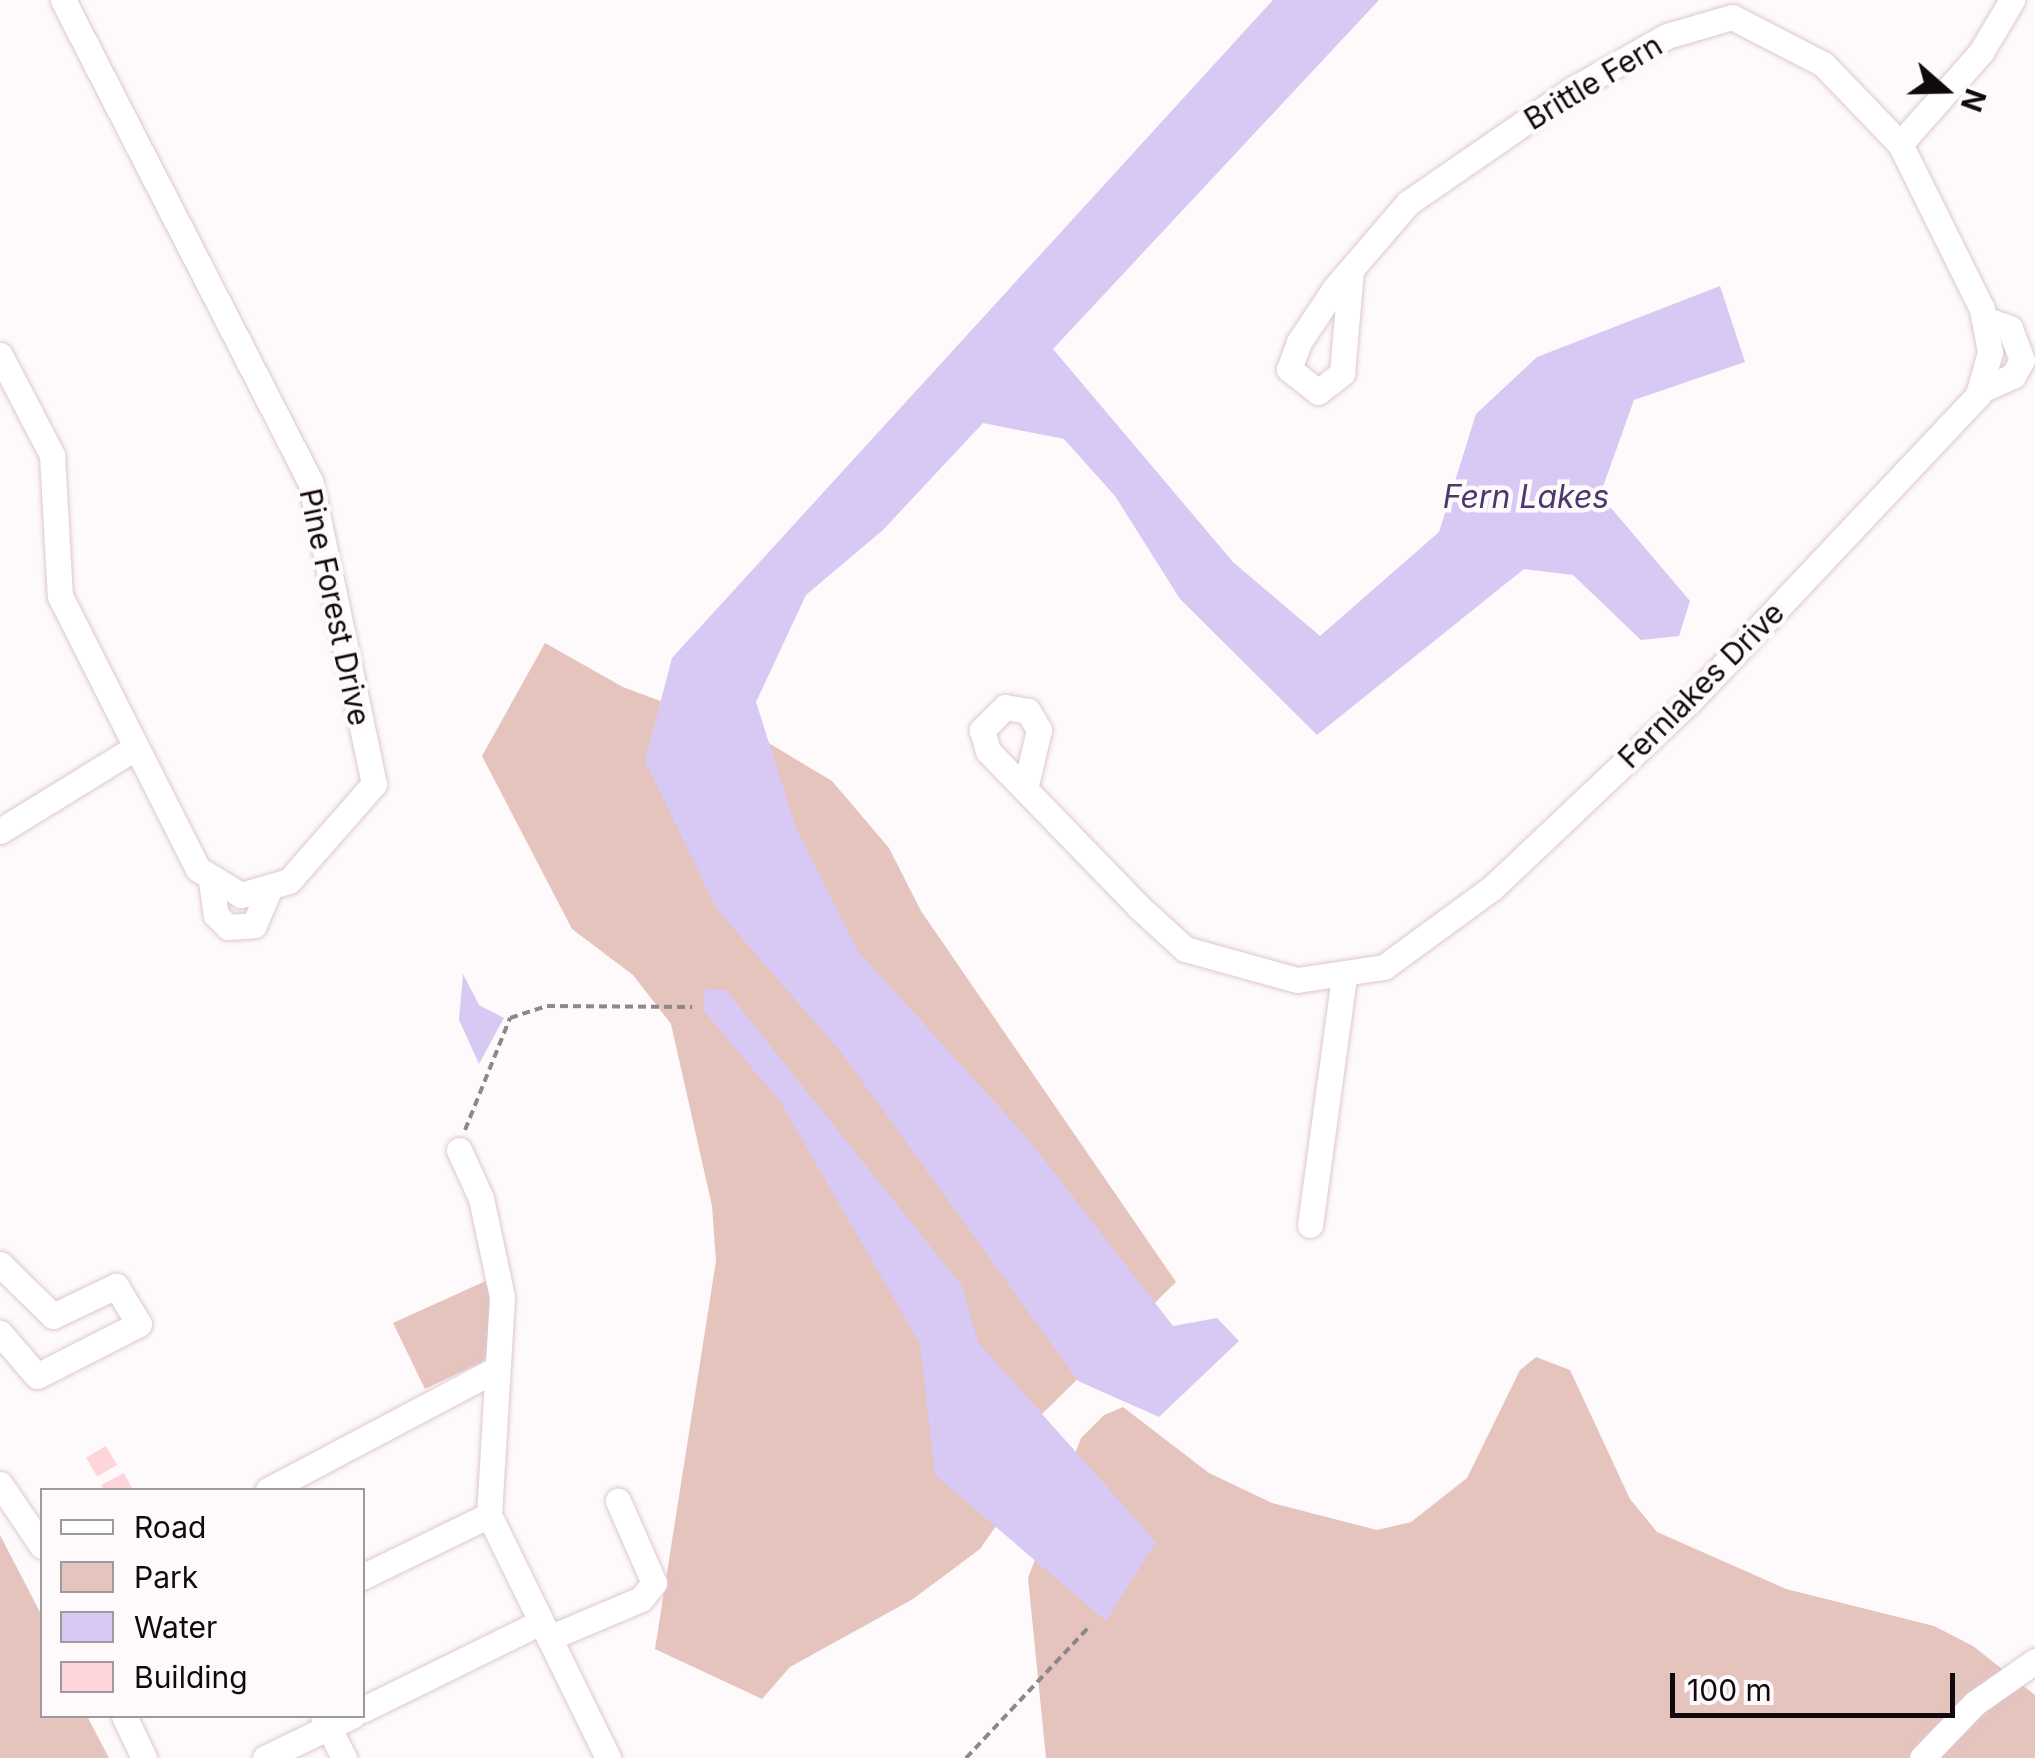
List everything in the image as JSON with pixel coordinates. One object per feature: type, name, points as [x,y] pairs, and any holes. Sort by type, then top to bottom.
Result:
[{"type":"street","name":"Pine Forest Drive","points":[[0,354],[52,454],[60,596],[134,748],[211,880],[241,896],[290,882],[374,784],[310,481],[63,0]]},
{"type":"street","points":[[1694,0],[1700,26]]},
{"type":"street","points":[[1900,144],[1981,52],[2012,0]]},
{"type":"street","name":"Brittle Fern","points":[[1350,270],[1408,203],[1573,89],[1732,9],[1823,64],[1900,144]]},
{"type":"street","name":"Fernlakes Drive","points":[[1026,789],[1185,949],[1297,980],[1344,978],[1384,967],[1492,888],[1688,702],[1979,391],[1990,352],[1984,319],[1900,144]]},
{"type":"street","points":[[0,830],[134,748]]},
{"type":"street","points":[[1310,1225],[1344,978]]},
{"type":"street","points":[[458,1150],[480,1198],[502,1296],[493,1371],[488,1514],[608,1758]]},
{"type":"street","points":[[0,1264],[54,1316],[116,1286],[139,1324],[37,1376],[0,1333]]},
{"type":"street","points":[[273,1488],[493,1371]]},
{"type":"street","points":[[0,1484],[40,1543]]},
{"type":"street","points":[[365,1709],[545,1630],[641,1599],[654,1583],[618,1501]]},
{"type":"street","points":[[365,1576],[488,1514]]},
{"type":"street","points":[[1922,1758],[1975,1703],[2035,1661]]},
{"type":"street","points":[[125,1718],[144,1758]]},
{"type":"street","points":[[265,1758],[335,1719],[344,1758]]},
{"type":"path","points":[[458,1150],[510,1018],[547,1006],[692,1006]]},
{"type":"path","points":[[966,1758],[1088,1628]]},
{"type":"green space","points":[[545,643],[623,687],[762,739],[832,781],[889,848],[921,911],[1176,1282],[1038,1418],[1010,1506],[980,1549],[913,1599],[790,1667],[762,1699],[655,1649],[716,1261],[712,1206],[671,1024],[633,975],[572,929],[482,756]]},
{"type":"green space","points":[[490,1279],[496,1343],[482,1362],[425,1389],[393,1323]]},
{"type":"green space","points":[[1536,1357],[1570,1370],[1630,1499],[1657,1532],[1786,1589],[1934,1626],[1973,1646],[2035,1695],[2035,1758],[1046,1758],[1028,1578],[1081,1438],[1104,1415],[1123,1407],[1209,1473],[1272,1503],[1377,1530],[1411,1522],[1467,1478],[1520,1370]]},
{"type":"green space","points":[[0,1535],[40,1612],[40,1718],[88,1718],[109,1758],[0,1758]]},
{"type":"water","name":"Fern Lakes","points":[[1273,0],[1379,0],[1053,349],[1233,562],[1320,636],[1439,532],[1476,414],[1537,357],[1720,286],[1745,362],[1634,400],[1600,495],[1690,601],[1679,636],[1641,640],[1573,575],[1524,569],[1317,735],[1180,599],[1115,496],[1064,439],[983,423],[883,530],[806,595],[756,702],[796,828],[858,951],[1029,1140],[1173,1326],[1217,1318],[1239,1341],[1159,1417],[1078,1381],[844,1056],[716,908],[645,761],[672,658]]},
{"type":"water","points":[[463,974],[479,1005],[504,1018],[479,1064],[459,1020]]},
{"type":"water","points":[[705,989],[726,990],[962,1286],[978,1342],[1156,1542],[1106,1621],[935,1475],[920,1344],[779,1100],[703,1010]]},
{"type":"building","points":[[106,1446],[117,1465],[97,1477],[86,1458]]},
{"type":"building","points":[[124,1473],[132,1488],[103,1488],[101,1485]]}]
